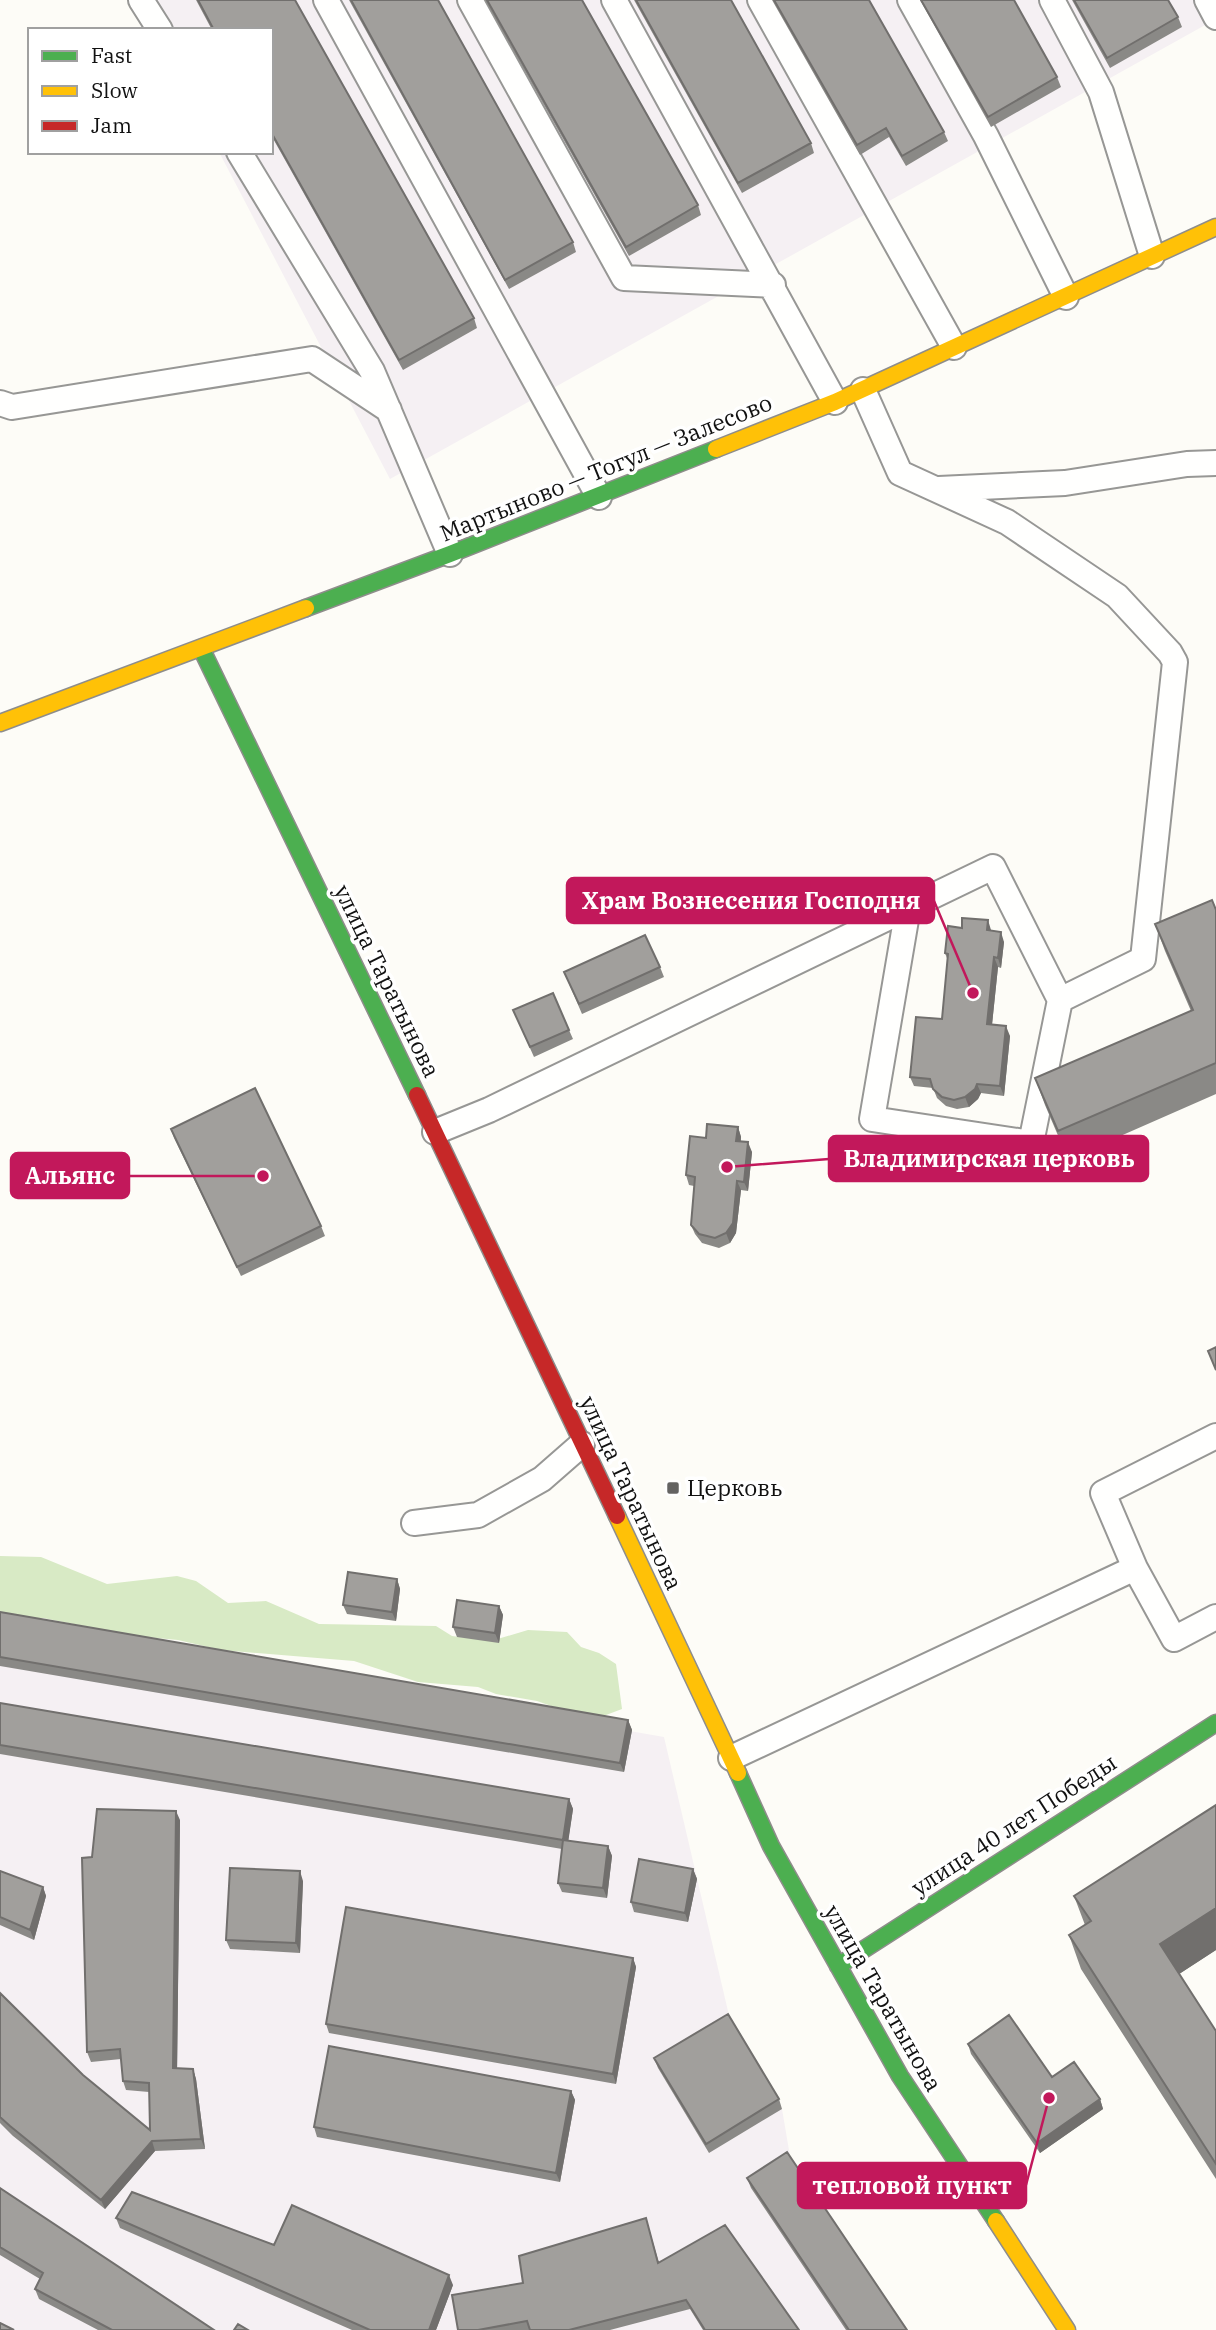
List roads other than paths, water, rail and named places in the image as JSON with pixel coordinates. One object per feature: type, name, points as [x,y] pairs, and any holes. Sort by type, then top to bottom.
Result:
[{"type":"street","name":"Мартыново — Тогул — Залесово","points":[[0,723],[599,497],[835,402],[1216,227]]},
{"type":"street","name":"улица Таратынова","points":[[201,648],[435,1132],[771,1846],[900,2077],[1067,2330]]},
{"type":"street","name":"улица 40 лет Победы","points":[[838,1966],[1216,1723]]},
{"type":"lane","points":[[141,0],[159,28]]},
{"type":"lane","points":[[326,0],[599,497]]},
{"type":"lane","points":[[470,0],[624,278],[773,285]]},
{"type":"lane","points":[[614,0],[835,402]]},
{"type":"lane","points":[[760,0],[954,347]]},
{"type":"lane","points":[[910,0],[986,136],[1066,297]]},
{"type":"lane","points":[[1052,0],[1101,92],[1152,256]]},
{"type":"lane","points":[[1207,0],[1216,17]]},
{"type":"lane","points":[[240,154],[372,371],[450,554]]},
{"type":"lane","points":[[0,403],[12,407],[312,359],[389,410]]},
{"type":"lane","points":[[863,390],[900,474],[1007,522],[1117,596],[1170,653],[1175,662],[1143,959],[1060,1000]]},
{"type":"lane","points":[[935,489],[1065,483],[1187,464],[1216,463]]},
{"type":"lane","points":[[435,1132],[489,1110],[993,867],[1060,1000],[1031,1143],[872,1119],[908,908]]},
{"type":"lane","points":[[1216,1436],[1103,1493],[1135,1568],[1174,1639],[1216,1618]]},
{"type":"lane","points":[[414,1523],[478,1515],[542,1479],[582,1444]]},
{"type":"lane","points":[[731,1758],[1135,1568]]},
{"type":"place","name":"Храм Вознесения Господня","points":[[973,993]]},
{"type":"place","name":"Владимирская церковь","points":[[727,1167]]},
{"type":"place","name":"Альянс","points":[[263,1176]]},
{"type":"place","name":"Церковь","points":[[673,1488]]},
{"type":"place","name":"тепловой пункт","points":[[1049,2098]]}]
